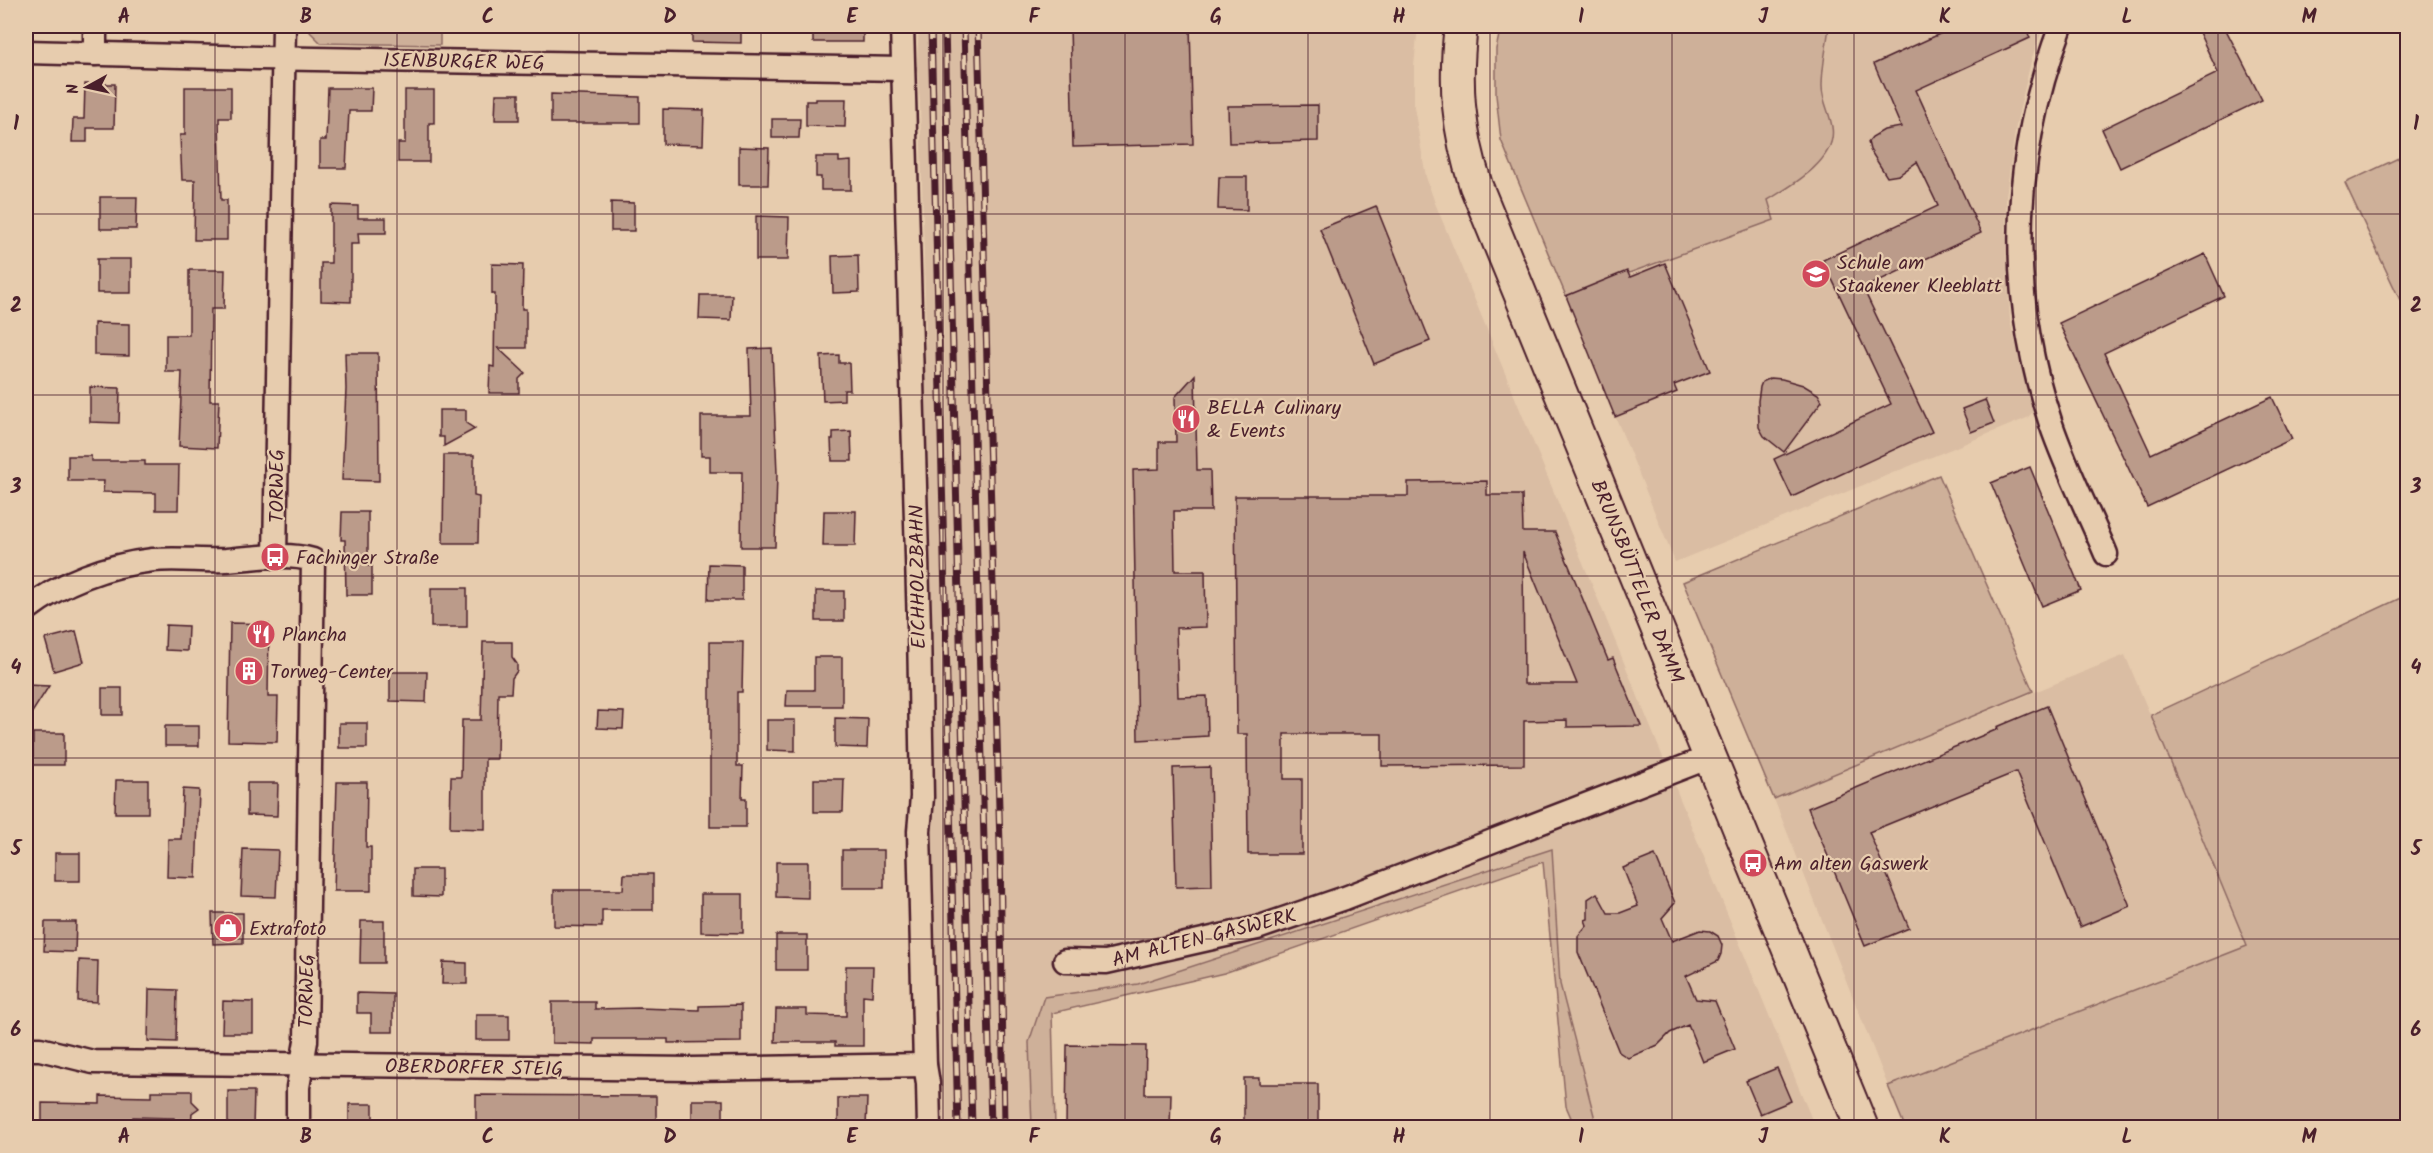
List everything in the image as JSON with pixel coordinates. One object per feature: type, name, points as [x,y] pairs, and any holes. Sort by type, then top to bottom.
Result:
[{"type":"main road","name":"BRUNSBÜTTELER DAMM","points":[[1461,26],[1457,61],[1457,93],[1461,131],[1476,186],[1862,1128]]},
{"type":"street","points":[[95,26],[95,54]]},
{"type":"street","name":"TORWEG","points":[[284,26],[275,557],[300,556],[313,560],[306,1041],[298,1087],[298,1128]]},
{"type":"street","name":"EICHHOLZBAHN","points":[[902,26],[919,628],[922,797],[920,843],[925,1065],[928,1083],[929,1128]]},
{"type":"street","points":[[2061,26],[2041,85],[2024,166],[2020,210],[2021,274],[2026,329],[2043,398],[2068,467],[2106,554]]},
{"type":"street","name":"ISENBURGER WEG","points":[[26,52],[903,69]]},
{"type":"street","points":[[26,608],[64,585],[110,568],[153,560],[275,557]]},
{"type":"street","name":"AM ALTEN GASWERK","points":[[1065,961],[1106,962],[1257,928],[1345,898],[1710,757]]},
{"type":"street","name":"OBERDORFER STEIG","points":[[26,1049],[40,1049],[89,1062],[691,1069],[925,1065]]},
{"type":"shaded area","points":[[310,26],[440,26],[440,45],[321,43],[310,32]]},
{"type":"shaded area","points":[[919,26],[1418,26],[1414,66],[1414,107],[1426,177],[1435,203],[1815,1127],[1597,1127],[1560,984],[1552,849],[1138,984],[1044,997],[1029,1042],[1032,1127],[936,1127],[924,363],[926,338],[920,102],[917,67]]},
{"type":"shaded area","points":[[1501,26],[1829,26],[1822,86],[1832,127],[1832,139],[1828,150],[1811,171],[1768,200],[1774,220],[1566,296],[1501,140],[1496,95],[1496,49]]},
{"type":"shaded area","name":"Schule am Staakener Kleeblatt","points":[[1829,26],[2044,26],[2032,57],[2016,125],[2006,196],[2010,321],[2033,412],[2027,418],[1675,562],[1566,296],[1773,220],[1768,200],[1805,177],[1830,146],[1832,138],[1822,87]]},
{"type":"shaded area","points":[[2407,154],[2407,315],[2345,183]]},
{"type":"shaded area","points":[[1939,475],[2033,691],[1774,799],[1683,582]]},
{"type":"shaded area","points":[[2407,595],[2407,1127],[1905,1127],[1888,1086],[2247,946],[2151,715]]},
{"type":"shaded area","points":[[2125,655],[2247,946],[1888,1086],[1774,799]]},
{"type":"shaded area","points":[[1552,849],[1560,984],[1597,1127],[1575,1127],[1566,1106],[1543,862],[1224,973],[1052,1013],[1055,1127],[1032,1127],[1029,1042],[1044,997],[1138,984]]},
{"type":"building","points":[[692,26],[741,26],[741,43],[692,42]]},
{"type":"building","points":[[813,26],[863,26],[863,42],[813,42]]},
{"type":"building","points":[[1070,26],[1190,26],[1193,144],[1073,147]]},
{"type":"building","points":[[1957,26],[2025,26],[2030,38],[1916,90],[1981,233],[1863,288],[1932,432],[1792,497],[1774,459],[1891,404],[1823,260],[1938,206],[1917,162],[1899,175],[1887,177],[1870,150],[1868,142],[1872,137],[1884,130],[1901,127],[1874,64]]},
{"type":"building","points":[[2196,26],[2224,26],[2262,100],[2120,168],[2102,129],[2218,73]]},
{"type":"building","points":[[85,84],[115,84],[114,128],[87,128],[87,142],[72,142],[73,119],[84,119]]},
{"type":"building","points":[[185,87],[231,87],[231,118],[219,118],[221,200],[227,200],[227,240],[194,240],[195,180],[182,180],[180,135],[185,135]]},
{"type":"building","points":[[328,88],[372,88],[371,111],[349,111],[346,168],[320,168],[320,140],[326,140]]},
{"type":"building","points":[[405,90],[434,90],[434,123],[429,123],[429,162],[398,162],[398,143],[405,143]]},
{"type":"building","points":[[496,94],[519,94],[519,120],[495,120]]},
{"type":"building","points":[[551,94],[640,97],[640,123],[551,123]]},
{"type":"building","points":[[816,99],[846,99],[845,127],[806,126],[806,101],[816,101]]},
{"type":"building","points":[[1318,105],[1318,141],[1229,143],[1228,106]]},
{"type":"building","points":[[663,109],[704,110],[703,145],[663,144]]},
{"type":"building","points":[[772,119],[800,119],[799,138],[772,138]]},
{"type":"building","points":[[739,147],[769,148],[768,185],[739,185]]},
{"type":"building","points":[[816,157],[839,157],[839,162],[851,161],[851,190],[821,190],[821,177],[816,177]]},
{"type":"building","points":[[1219,177],[1247,177],[1247,210],[1218,209]]},
{"type":"building","points":[[100,197],[137,197],[136,229],[100,229]]},
{"type":"building","points":[[611,202],[634,203],[634,231],[611,231]]},
{"type":"building","points":[[331,205],[358,206],[358,218],[386,218],[386,233],[358,233],[359,244],[351,244],[351,302],[321,301],[321,263],[331,263]]},
{"type":"building","points":[[1376,206],[1430,341],[1374,364],[1320,229]]},
{"type":"building","points":[[756,216],[789,217],[788,260],[756,260]]},
{"type":"building","points":[[2205,254],[2224,296],[2104,353],[2151,454],[2272,397],[2292,439],[2147,507],[2059,323]]},
{"type":"building","points":[[858,255],[859,292],[833,293],[832,256]]},
{"type":"building","points":[[97,259],[131,259],[131,293],[97,293]]},
{"type":"building","points":[[1665,263],[1710,371],[1674,385],[1677,392],[1615,417],[1566,296],[1627,271],[1630,277]]},
{"type":"building","points":[[492,264],[523,265],[522,309],[526,309],[526,348],[498,348],[525,373],[519,379],[519,393],[489,393],[490,366],[494,367],[495,294],[492,294]]},
{"type":"building","points":[[189,270],[225,270],[224,309],[211,309],[210,401],[219,401],[217,448],[179,446],[182,372],[166,372],[166,335],[189,335]]},
{"type":"building","points":[[700,295],[732,295],[731,320],[699,319]]},
{"type":"building","points":[[94,323],[129,324],[129,356],[94,355]]},
{"type":"building","points":[[772,348],[777,474],[775,547],[741,547],[742,472],[710,472],[710,456],[701,456],[701,416],[751,416],[749,349]]},
{"type":"building","points":[[345,353],[378,353],[379,481],[342,480],[346,389]]},
{"type":"building","points":[[839,355],[839,363],[849,363],[850,390],[844,390],[844,400],[823,401],[821,356]]},
{"type":"building","points":[[1195,375],[1197,470],[1210,470],[1211,511],[1174,511],[1175,571],[1205,571],[1206,627],[1176,628],[1178,697],[1207,696],[1208,736],[1138,740],[1133,470],[1159,469],[1159,442],[1176,442],[1175,397]]},
{"type":"building","points":[[1771,378],[1803,385],[1818,394],[1822,401],[1784,452],[1764,436],[1759,427],[1760,387],[1762,382]]},
{"type":"building","points":[[90,387],[120,388],[119,423],[90,422]]},
{"type":"building","points":[[1985,400],[1994,423],[1971,432],[1962,409]]},
{"type":"building","points":[[439,410],[466,410],[466,423],[475,429],[444,446],[444,437],[439,437]]},
{"type":"building","points":[[851,431],[852,461],[832,461],[833,432]]},
{"type":"building","points":[[444,455],[474,455],[474,496],[479,497],[478,543],[443,543]]},
{"type":"building","points":[[68,456],[91,456],[91,461],[145,461],[145,465],[179,465],[178,510],[156,510],[156,493],[103,492],[104,481],[68,481]]},
{"type":"building","points":[[2030,467],[2081,590],[2042,606],[1991,483]]},
{"type":"building","points":[[1487,481],[1487,495],[1522,495],[1523,532],[1555,532],[1608,660],[1613,658],[1641,726],[1567,727],[1567,720],[1524,721],[1524,765],[1382,766],[1382,734],[1284,734],[1284,779],[1302,779],[1302,854],[1248,854],[1247,734],[1237,734],[1235,496],[1408,496],[1408,482]],"holes":[[[1523,552],[1577,684],[1524,684]]]},
{"type":"building","points":[[824,511],[856,511],[855,546],[823,546]]},
{"type":"building","points":[[342,512],[368,512],[368,566],[372,566],[372,595],[346,595],[345,540],[341,540]]},
{"type":"building","points":[[709,564],[742,565],[742,600],[708,600]]},
{"type":"building","points":[[431,588],[467,588],[467,627],[431,627]]},
{"type":"building","points":[[816,591],[844,591],[844,621],[816,621]]},
{"type":"building","name":"Torweg-Center","points":[[230,623],[269,624],[268,697],[278,697],[277,742],[228,741]]},
{"type":"building","points":[[166,625],[188,626],[187,651],[165,650]]},
{"type":"building","points":[[76,631],[84,662],[54,671],[45,639]]},
{"type":"building","points":[[483,642],[512,642],[512,657],[517,664],[517,671],[512,678],[511,693],[498,693],[497,759],[485,759],[485,829],[450,828],[451,777],[461,777],[462,720],[481,720]]},
{"type":"building","points":[[710,642],[743,642],[742,692],[737,692],[737,766],[743,766],[742,798],[746,798],[746,827],[710,827]]},
{"type":"building","points":[[814,657],[842,657],[842,706],[786,706],[787,690],[814,690]]},
{"type":"building","points":[[390,672],[427,672],[426,702],[390,701]]},
{"type":"building","points":[[26,685],[49,686],[26,722]]},
{"type":"building","points":[[102,688],[122,688],[122,715],[102,715]]},
{"type":"building","points":[[2047,706],[2130,906],[2080,927],[2016,772],[1869,832],[1909,928],[1865,946],[1808,808],[1998,729],[1997,727]]},
{"type":"building","points":[[598,711],[624,712],[623,729],[597,728]]},
{"type":"building","points":[[835,718],[868,719],[867,748],[835,747]]},
{"type":"building","points":[[767,720],[795,720],[795,751],[767,750]]},
{"type":"building","points":[[339,723],[367,723],[367,748],[339,748]]},
{"type":"building","points":[[165,726],[199,726],[199,746],[165,746]]},
{"type":"building","points":[[33,733],[64,733],[64,765],[33,765]]},
{"type":"building","points":[[1210,767],[1212,886],[1176,887],[1173,768]]},
{"type":"building","points":[[814,779],[844,779],[843,812],[814,812]]},
{"type":"building","points":[[116,780],[148,780],[148,813],[115,813]]},
{"type":"building","points":[[337,782],[367,782],[366,847],[371,847],[371,891],[334,891]]},
{"type":"building","points":[[247,783],[278,783],[277,816],[247,815]]},
{"type":"building","points":[[183,789],[199,790],[196,878],[167,877],[168,839],[181,839]]},
{"type":"building","points":[[243,849],[278,850],[276,897],[241,896]]},
{"type":"building","points":[[842,850],[884,850],[884,888],[842,888]]},
{"type":"building","points":[[55,853],[80,853],[80,881],[55,881]]},
{"type":"building","points":[[1655,855],[1675,903],[1662,918],[1672,941],[1700,930],[1710,931],[1718,936],[1722,945],[1718,961],[1686,976],[1696,999],[1715,1001],[1735,1049],[1703,1062],[1688,1025],[1670,1033],[1658,1045],[1628,1058],[1619,1052],[1578,952],[1578,936],[1587,925],[1585,920],[1588,919],[1588,899],[1597,893],[1608,913],[1620,913],[1638,906],[1623,868]]},
{"type":"building","points":[[776,862],[808,862],[808,898],[776,897]]},
{"type":"building","points":[[413,869],[441,869],[441,897],[413,896]]},
{"type":"building","points":[[624,874],[653,874],[653,910],[602,910],[602,927],[554,926],[554,890],[623,890]]},
{"type":"building","points":[[701,894],[743,894],[743,933],[701,932]]},
{"type":"building","name":"Extrafoto","points":[[212,913],[243,913],[243,943],[213,944]]},
{"type":"building","points":[[361,921],[384,921],[384,963],[360,963]]},
{"type":"building","points":[[45,922],[76,922],[75,952],[44,951]]},
{"type":"building","points":[[776,935],[807,935],[807,970],[776,970]]},
{"type":"building","points":[[79,960],[98,961],[97,1002],[78,1001]]},
{"type":"building","points":[[443,962],[467,963],[467,984],[442,984]]},
{"type":"building","points":[[846,966],[873,966],[872,996],[863,995],[863,1046],[835,1046],[835,1042],[775,1042],[776,1009],[807,1009],[807,1015],[846,1016]]},
{"type":"building","points":[[149,989],[177,990],[176,1042],[148,1041]]},
{"type":"building","points":[[357,993],[393,994],[393,1032],[371,1032],[371,1013],[357,1013]]},
{"type":"building","points":[[223,1001],[253,1002],[253,1033],[222,1033]]},
{"type":"building","points":[[552,1002],[595,1002],[595,1009],[699,1010],[699,1006],[741,1005],[741,1042],[668,1043],[668,1039],[594,1039],[594,1044],[552,1043]]},
{"type":"building","points":[[476,1015],[509,1015],[509,1040],[476,1040]]},
{"type":"building","points":[[1067,1045],[1146,1046],[1145,1094],[1171,1094],[1170,1128],[1066,1128]]},
{"type":"building","points":[[1777,1068],[1791,1101],[1760,1114],[1746,1081]]},
{"type":"building","points":[[1244,1078],[1259,1078],[1259,1084],[1318,1084],[1318,1128],[1244,1128]]},
{"type":"building","points":[[151,1091],[192,1091],[192,1101],[199,1108],[192,1113],[191,1124],[175,1124],[174,1118],[133,1117],[133,1124],[75,1123],[75,1128],[42,1128],[42,1103],[100,1104],[100,1096],[151,1097]]},
{"type":"building","points":[[228,1091],[254,1091],[253,1127],[228,1127]]},
{"type":"building","points":[[476,1095],[656,1096],[656,1125],[545,1128],[545,1124],[476,1124]]},
{"type":"building","points":[[838,1098],[867,1098],[866,1128],[838,1128]]},
{"type":"building","points":[[692,1100],[723,1100],[723,1125],[692,1125]]},
{"type":"building","points":[[349,1104],[373,1104],[373,1128],[349,1128]]},
{"type":"railway","points":[[931,26],[958,1128]]},
{"type":"railway","points":[[945,26],[972,1128]]},
{"type":"railway","points":[[964,26],[991,1128]]},
{"type":"railway","points":[[978,26],[1000,846],[1004,1128]]},
{"type":"place","name":"Schule am Staakener Kleeblatt","points":[[1816,274]]},
{"type":"place","name":"BELLA Culinary & Events","points":[[1186,419]]},
{"type":"place","name":"Fachinger Straße","points":[[275,557]]},
{"type":"place","name":"Plancha","points":[[261,634]]},
{"type":"place","name":"Torweg-Center","points":[[249,671]]},
{"type":"place","name":"Am alten Gaswerk","points":[[1753,863]]},
{"type":"place","name":"Extrafoto","points":[[228,928]]}]
